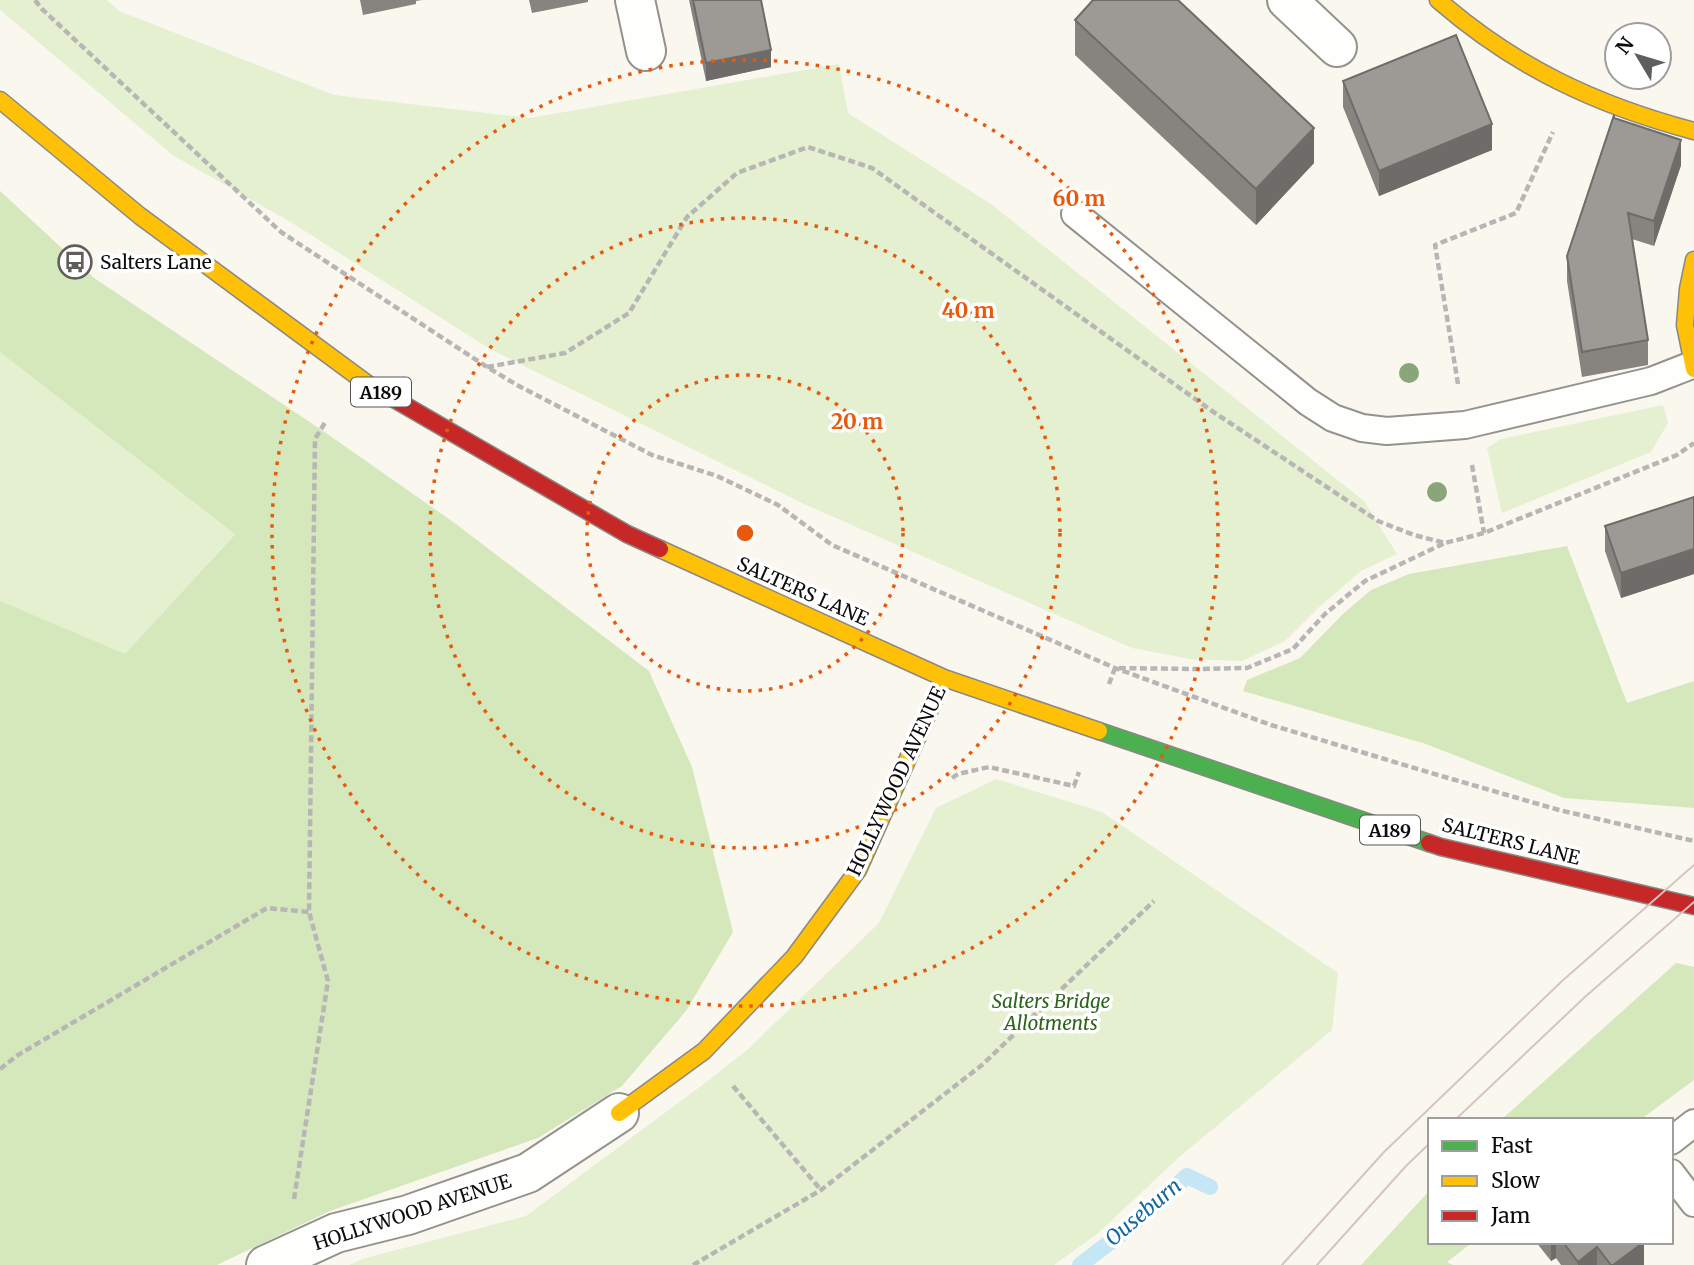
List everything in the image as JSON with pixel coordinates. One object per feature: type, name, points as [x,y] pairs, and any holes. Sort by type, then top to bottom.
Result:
[{"type":"main road","points":[[1438,0],[1482,37],[1573,89],[1642,116],[1694,131]]},
{"type":"main road","name":"SALTERS LANE","points":[[0,100],[140,216],[369,385],[627,534],[944,678],[1441,847],[1694,906]]},
{"type":"main road","points":[[1693,367],[1685,325],[1694,260]]},
{"type":"main road","name":"HOLLYWOOD AVENUE","points":[[619,1113],[704,1051],[794,957],[858,870],[944,678]]},
{"type":"street","points":[[635,0],[646,51]]},
{"type":"street","points":[[1287,0],[1337,47]]},
{"type":"street","name":"HOLLYWOOD AVENUE","points":[[276,1260],[336,1233],[408,1215],[528,1173],[619,1113]]},
{"type":"lane","points":[[1075,214],[1308,402],[1334,418],[1362,428],[1387,431],[1465,425],[1651,381],[1693,367]]},
{"type":"lane","points":[[1673,1139],[1694,1123]]},
{"type":"lane","points":[[1673,1176],[1694,1203]]},
{"type":"path","points":[[35,0],[281,232],[487,367],[652,455],[717,476],[778,505],[832,545],[1115,668],[1271,725],[1438,775],[1559,810],[1694,841]]},
{"type":"path","points":[[1485,533],[1435,245],[1516,213],[1573,89]]},
{"type":"path","points":[[487,367],[565,353],[629,313],[687,217],[737,173],[808,147],[872,168],[1212,411],[1378,522],[1414,535],[1445,542]]},
{"type":"path","points":[[276,1260],[328,981],[309,912],[315,439],[326,421]]},
{"type":"path","points":[[1115,668],[1247,668],[1293,649],[1325,614],[1365,581],[1445,542],[1485,533],[1677,455],[1694,443]]},
{"type":"path","points":[[892,794],[923,800],[958,774],[989,767],[1074,786],[1115,668]]},
{"type":"path","points":[[693,1265],[821,1191],[982,1065],[1154,901]]},
{"type":"path","points":[[0,1069],[18,1055],[267,908],[309,912]]},
{"type":"path","points":[[704,1051],[821,1191]]},
{"type":"green space","points":[[0,0],[107,0],[119,11],[334,95],[530,118],[839,64],[848,113],[991,204],[1364,501],[1397,554],[1361,571],[1285,641],[1242,661],[1190,659],[1132,648],[804,504],[490,349],[289,221],[174,156],[0,10]]},
{"type":"green space","points":[[0,191],[94,278],[326,433],[0,792]]},
{"type":"green space","points":[[0,191],[94,278],[326,433],[456,524],[649,671],[692,767],[733,932],[686,1011],[622,1086],[538,1138],[330,1211],[217,1265],[0,1265],[0,601],[125,654],[235,534],[0,352]]},
{"type":"green space","points":[[1663,405],[1668,423],[1651,452],[1502,513],[1487,448],[1501,439]]},
{"type":"green space","points":[[1567,546],[1627,703],[1694,681],[1694,808],[1564,798],[1426,744],[1243,691],[1247,680],[1300,658],[1371,590],[1409,574]]},
{"type":"green space","name":"Salters Bridge Allotments","points":[[996,779],[1102,812],[1338,973],[1332,1030],[1177,1159],[1097,1234],[1054,1265],[349,1265],[362,1259],[526,1216],[705,1083],[747,1050],[879,923],[936,808]]},
{"type":"green space","points":[[1676,963],[1694,967],[1694,1080],[1643,1118],[1503,1118]]},
{"type":"green space","points":[[1428,1192],[1428,1244],[1470,1244],[1447,1262],[1453,1265],[1361,1265]]},
{"type":"building","points":[[693,0],[761,0],[771,50],[706,63]]},
{"type":"building","points":[[1093,0],[1178,0],[1314,128],[1256,189],[1075,20]]},
{"type":"building","points":[[1456,35],[1492,124],[1379,171],[1343,81]]},
{"type":"building","points":[[1614,115],[1614,118],[1681,140],[1654,221],[1628,213],[1648,340],[1582,352],[1567,256]]},
{"type":"building","points":[[1694,497],[1694,549],[1621,573],[1605,526]]},
{"type":"building","points":[[1564,1244],[1641,1244],[1613,1265],[1597,1247],[1578,1262]]},
{"type":"waterway","name":"Ouseburn","points":[[1080,1265],[1125,1231],[1187,1176],[1210,1187]]},
{"type":"tram line","points":[[1282,1265],[1384,1152],[1561,982],[1694,865]]},
{"type":"tram line","points":[[1457,1118],[1586,996],[1694,902]]},
{"type":"tram line","points":[[1317,1265],[1428,1145]]},
{"type":"traffic: fast","points":[[1099,731],[1429,843]]},
{"type":"traffic: slow","points":[[1438,0],[1497,45],[1558,81],[1623,109],[1694,131]]},
{"type":"traffic: slow","points":[[0,100],[140,216],[382,392]]},
{"type":"traffic: slow","points":[[1694,260],[1685,325],[1694,369]]},
{"type":"traffic: slow","points":[[660,549],[944,678],[1099,731]]},
{"type":"traffic: slow","points":[[619,1113],[704,1051],[794,957],[858,870],[944,678]]},
{"type":"traffic: jam","points":[[382,392],[627,534],[660,549]]},
{"type":"traffic: jam","points":[[1429,843],[1694,906]]},
{"type":"place","name":"Salters Lane","points":[[75,262]]}]
